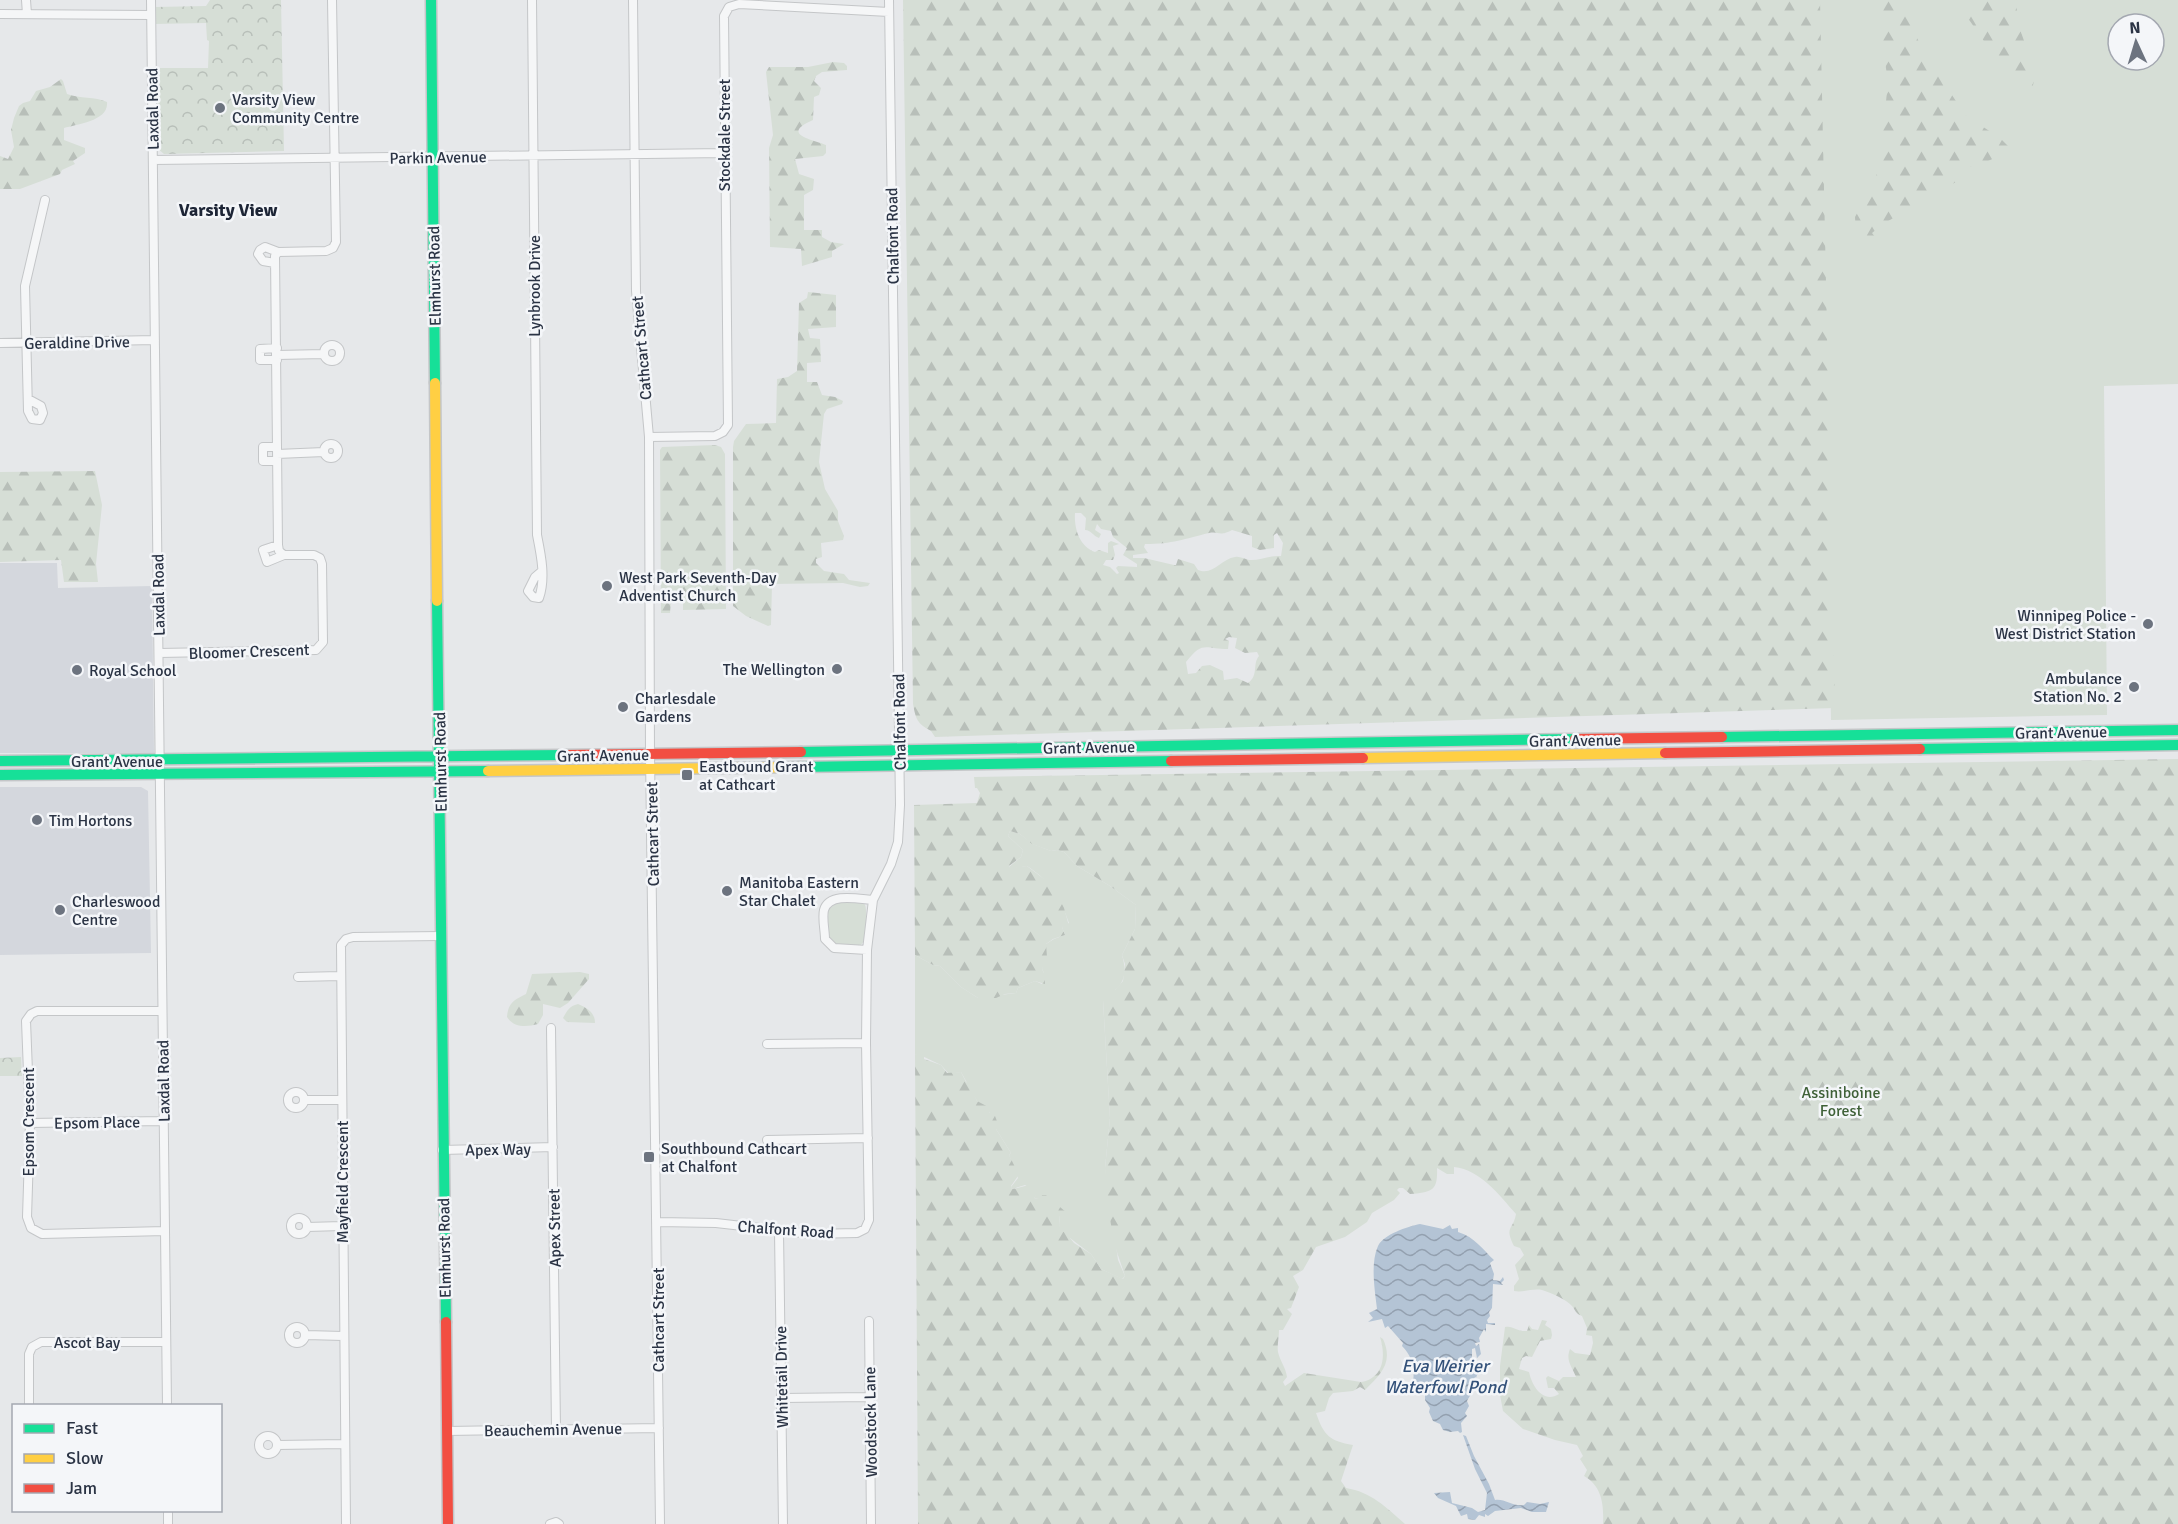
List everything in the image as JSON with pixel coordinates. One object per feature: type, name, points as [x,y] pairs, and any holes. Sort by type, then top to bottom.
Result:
[{"type":"main road","name":"Elmhurst Road","points":[[431,0],[442,936],[442,1150],[448,1524]]},
{"type":"main road","name":"Grant Avenue","points":[[0,761],[160,761],[2178,730]]},
{"type":"main road","name":"Grant Avenue","points":[[0,775],[651,769],[2178,744]]},
{"type":"main road","points":[[288,772],[289,758]]},
{"type":"street","points":[[27,0],[27,14]]},
{"type":"street","name":"Laxdal Road","points":[[151,0],[167,1404]]},
{"type":"street","points":[[275,263],[263,261],[258,254],[260,250],[265,247],[278,252],[326,251],[333,248],[336,242],[332,0]]},
{"type":"street","name":"Lynbrook Drive","points":[[532,0],[537,535],[542,571]]},
{"type":"street","name":"Cathcart Street","points":[[633,0],[636,291],[649,437],[650,754],[658,1222],[660,1524]]},
{"type":"street","name":"Chalfont Road","points":[[658,1222],[716,1223],[811,1233],[857,1233],[865,1229],[869,1220],[867,950],[873,900],[891,864],[898,842],[900,823],[889,0]]},
{"type":"street","name":"Stockdale Street","points":[[649,437],[715,436],[723,432],[728,425],[724,16],[729,7],[740,4],[889,12]]},
{"type":"street","points":[[0,14],[151,15]]},
{"type":"street","name":"Parkin Avenue","points":[[153,160],[724,153]]},
{"type":"street","points":[[28,399],[25,286],[45,200]]},
{"type":"street","points":[[278,252],[275,256],[278,545],[279,551],[284,555]]},
{"type":"street","name":"Geraldine Drive","points":[[0,343],[155,340]]},
{"type":"street","points":[[277,354],[324,354]]},
{"type":"street","points":[[277,454],[324,452]]},
{"type":"street","name":"Bloomer Crescent","points":[[159,653],[316,650],[323,642],[320,558],[314,555],[284,555],[267,562],[263,550],[278,545]]},
{"type":"street","points":[[867,950],[834,948],[825,939],[824,910],[830,902],[839,898],[873,900]]},
{"type":"street","name":"Mayfield Crescent","points":[[346,1524],[341,945],[348,938],[442,936]]},
{"type":"street","points":[[298,977],[340,976]]},
{"type":"street","name":"Epsom Crescent","points":[[162,1011],[36,1011],[31,1014],[26,1022],[30,1123],[27,1217],[31,1228],[42,1234],[165,1231]]},
{"type":"street","name":"Apex Street","points":[[551,1028],[556,1429]]},
{"type":"street","points":[[767,1044],[866,1043]]},
{"type":"street","points":[[304,1100],[341,1100]]},
{"type":"street","name":"Epsom Place","points":[[30,1123],[164,1121]]},
{"type":"street","points":[[767,1140],[868,1138]]},
{"type":"street","name":"Apex Way","points":[[442,1150],[553,1148]]},
{"type":"street","points":[[307,1227],[342,1226]]},
{"type":"street","name":"Whitetail Drive","points":[[779,1231],[783,1524]]},
{"type":"street","name":"Woodstock Lane","points":[[869,1321],[871,1524]]},
{"type":"street","points":[[306,1335],[344,1336]]},
{"type":"street","name":"Ascot Bay","points":[[29,1404],[29,1354],[32,1347],[41,1342],[166,1342]]},
{"type":"street","points":[[782,1398],[869,1397]]},
{"type":"street","name":"Beauchemin Avenue","points":[[447,1431],[659,1428]]},
{"type":"street","points":[[277,1445],[344,1444]]},
{"type":"street","points":[[550,1524],[556,1522],[559,1524]]},
{"type":"shaded area","name":"Royal School","points":[[0,563],[57,563],[58,588],[152,586],[154,753],[0,753]]},
{"type":"shaded area","points":[[0,787],[141,787],[148,791],[151,953],[0,955]]},
{"type":"green space","name":"Varsity View Community Centre","points":[[210,0],[281,0],[284,151],[164,154],[157,148],[157,68],[208,68],[209,41],[207,40],[206,23],[154,24],[155,7],[206,6]]},
{"type":"green space","points":[[903,0],[1820,0],[1835,708],[935,737],[918,720],[913,704]],"holes":[[[1075,513],[1081,513],[1086,518],[1085,530],[1097,537],[1099,538],[1101,534],[1095,530],[1097,524],[1101,529],[1111,531],[1113,537],[1127,548],[1123,555],[1137,564],[1137,567],[1118,566],[1116,568],[1119,573],[1117,574],[1110,567],[1103,565],[1106,560],[1113,560],[1115,555],[1113,546],[1119,544],[1111,541],[1108,543],[1108,553],[1099,550],[1095,552],[1090,549],[1081,541],[1075,525]],[[1232,530],[1252,536],[1252,547],[1260,550],[1274,548],[1274,535],[1277,533],[1283,543],[1281,556],[1253,560],[1230,558],[1208,571],[1198,570],[1194,564],[1178,559],[1174,565],[1144,558],[1133,558],[1133,555],[1148,553],[1144,547],[1145,544]],[[1237,638],[1235,648],[1245,653],[1257,652],[1259,656],[1253,677],[1248,683],[1237,678],[1224,680],[1223,671],[1210,665],[1202,666],[1196,673],[1188,674],[1186,662],[1196,651],[1205,647],[1228,649],[1229,641],[1225,639]]]},
{"type":"green space","points":[[1819,0],[2178,0],[2178,384],[2104,386],[2107,715],[1831,720]]},
{"type":"green space","points":[[1876,0],[1900,0],[1922,49],[1965,115],[2000,138],[2012,150],[1967,168],[1961,179],[1883,224],[1872,233],[1875,237],[1871,242],[1862,242],[1856,236],[1855,217],[1875,181],[1879,165],[1880,127],[1885,111],[1888,82]]},
{"type":"green space","points":[[1962,0],[2015,0],[2022,36],[2033,67],[2034,83],[2031,91],[2022,87],[2006,63],[1988,47],[1963,11]]},
{"type":"green space","points":[[833,62],[844,63],[847,70],[822,72],[816,76],[814,81],[821,88],[819,95],[814,97],[813,120],[799,130],[799,133],[808,139],[826,145],[826,153],[823,156],[795,159],[799,174],[814,179],[813,190],[804,195],[804,230],[822,230],[822,237],[831,242],[844,244],[832,251],[832,257],[802,266],[801,249],[770,247],[769,148],[773,135],[766,72],[769,67],[808,67]]},
{"type":"green space","points":[[61,79],[67,94],[107,102],[103,114],[98,118],[64,128],[64,140],[85,148],[85,153],[73,161],[75,164],[62,170],[60,174],[20,189],[0,189],[0,156],[8,159],[14,147],[11,130],[19,106],[30,101],[36,91],[50,87]]},
{"type":"green space","points":[[808,292],[836,295],[836,327],[808,329],[810,338],[820,339],[821,362],[807,363],[807,382],[817,382],[822,395],[843,401],[842,404],[827,409],[824,414],[819,462],[825,489],[838,511],[838,521],[844,536],[843,540],[821,543],[822,557],[816,559],[816,563],[824,571],[844,574],[849,580],[870,583],[868,586],[860,587],[843,583],[772,584],[771,625],[768,626],[746,616],[733,606],[733,447],[734,441],[746,424],[776,423],[777,379],[788,377],[797,371],[799,303],[807,298]]},
{"type":"green space","points":[[715,445],[721,447],[725,454],[726,609],[683,610],[683,600],[671,600],[670,613],[661,613],[660,450],[662,447]]},
{"type":"green space","points":[[95,471],[102,505],[96,564],[98,582],[64,582],[61,560],[0,562],[0,472]]},
{"type":"green space","name":"Assiniboine Forest","points":[[2178,759],[2178,1524],[1603,1524],[1601,1497],[1595,1485],[1584,1476],[1587,1470],[1580,1459],[1583,1456],[1577,1445],[1523,1429],[1503,1411],[1500,1395],[1500,1366],[1505,1327],[1527,1331],[1529,1325],[1532,1329],[1538,1330],[1542,1320],[1547,1321],[1545,1325],[1551,1329],[1551,1339],[1540,1341],[1532,1357],[1522,1358],[1519,1369],[1529,1372],[1539,1392],[1548,1397],[1559,1394],[1554,1388],[1548,1388],[1546,1378],[1548,1376],[1559,1381],[1563,1377],[1576,1377],[1569,1361],[1570,1349],[1575,1353],[1590,1355],[1592,1336],[1586,1335],[1587,1328],[1582,1316],[1569,1303],[1542,1290],[1514,1291],[1514,1286],[1519,1279],[1515,1265],[1524,1255],[1520,1248],[1514,1246],[1509,1232],[1516,1214],[1481,1178],[1464,1169],[1454,1167],[1454,1174],[1447,1174],[1437,1168],[1435,1186],[1428,1191],[1410,1194],[1403,1188],[1399,1188],[1397,1190],[1400,1193],[1394,1200],[1372,1213],[1367,1222],[1345,1237],[1316,1247],[1303,1270],[1293,1276],[1299,1287],[1291,1308],[1287,1309],[1292,1314],[1283,1330],[1279,1330],[1278,1352],[1287,1377],[1283,1382],[1285,1386],[1304,1373],[1361,1382],[1369,1380],[1379,1371],[1383,1359],[1380,1337],[1383,1339],[1386,1347],[1386,1362],[1376,1379],[1365,1390],[1360,1387],[1353,1391],[1333,1393],[1325,1411],[1316,1413],[1329,1436],[1339,1442],[1353,1445],[1341,1481],[1346,1488],[1371,1497],[1405,1524],[918,1524],[915,1055],[921,1051],[924,1059],[941,1065],[947,1073],[961,1072],[966,1082],[972,1085],[971,1088],[977,1101],[992,1109],[989,1112],[995,1116],[998,1124],[996,1129],[1011,1153],[1009,1155],[1015,1167],[1021,1167],[1027,1171],[1018,1176],[1011,1186],[1012,1189],[1029,1186],[1038,1193],[1034,1198],[1038,1199],[1040,1195],[1046,1195],[1067,1213],[1066,1217],[1059,1216],[1060,1225],[1057,1233],[1068,1231],[1074,1243],[1091,1254],[1101,1269],[1123,1279],[1125,1276],[1114,1243],[1106,1194],[1105,1168],[1110,1118],[1103,1000],[1113,1000],[1115,990],[1123,981],[1125,964],[1122,955],[1135,929],[1136,905],[1077,866],[1064,852],[1051,851],[1032,844],[1020,834],[1010,831],[1008,836],[1023,850],[1021,857],[1009,866],[1010,868],[1027,866],[1052,885],[1064,908],[1069,926],[1062,927],[1065,935],[1046,944],[1047,957],[1042,969],[1045,984],[1035,981],[1018,988],[1016,993],[996,998],[978,998],[961,987],[940,966],[933,965],[915,955],[914,805],[977,803],[980,793],[975,788],[974,777]]},
{"type":"green space","points":[[1010,831],[1051,851],[1064,852],[1077,866],[1136,905],[1135,929],[1122,955],[1123,979],[1115,990],[1113,1001],[1103,1001],[1110,1118],[1105,1168],[1118,1260],[1125,1276],[1122,1279],[1101,1269],[1091,1254],[1070,1238],[1057,1233],[1060,1225],[1059,1215],[1046,1195],[1038,1199],[1034,1198],[1037,1193],[1025,1185],[1012,1189],[1011,1187],[1018,1178],[1009,1155],[1011,1153],[996,1129],[989,1111],[977,1101],[961,1072],[949,1074],[941,1065],[918,1054],[915,1055],[915,955],[933,965],[940,966],[961,987],[978,998],[1016,993],[1018,988],[1035,981],[1042,984],[1046,944],[1065,935],[1062,927],[1069,923],[1058,897],[1048,884],[1027,866],[1010,869],[1009,867],[1021,857],[1023,850],[1008,836]]},
{"type":"green space","points":[[863,901],[866,908],[865,939],[862,944],[852,948],[841,946],[827,939],[829,910],[838,903]]},
{"type":"green space","points":[[580,972],[589,974],[589,979],[568,1003],[560,1008],[543,1004],[543,1015],[538,1024],[521,1026],[513,1023],[507,1017],[512,1002],[526,994],[532,974]]},
{"type":"green space","points":[[578,1004],[592,1013],[595,1023],[567,1022],[563,1018],[570,1007]]},
{"type":"green space","points":[[21,1057],[22,1076],[0,1076],[0,1058]]},
{"type":"water","name":"Eva Weirier Waterfowl Pond","points":[[1420,1224],[1443,1229],[1450,1225],[1452,1229],[1458,1228],[1458,1232],[1474,1240],[1494,1260],[1490,1263],[1494,1274],[1493,1280],[1500,1281],[1503,1277],[1504,1280],[1501,1283],[1503,1285],[1493,1284],[1492,1308],[1487,1320],[1488,1323],[1495,1323],[1495,1325],[1486,1324],[1486,1332],[1484,1329],[1479,1338],[1480,1342],[1475,1343],[1476,1346],[1479,1344],[1481,1354],[1477,1358],[1475,1348],[1472,1349],[1470,1369],[1474,1373],[1480,1373],[1474,1378],[1474,1388],[1467,1401],[1469,1406],[1465,1413],[1467,1416],[1461,1423],[1462,1432],[1460,1433],[1443,1430],[1440,1424],[1433,1421],[1429,1412],[1430,1408],[1425,1400],[1425,1392],[1416,1383],[1412,1385],[1413,1364],[1402,1346],[1403,1343],[1388,1326],[1385,1328],[1382,1319],[1368,1322],[1373,1318],[1369,1313],[1377,1309],[1374,1269],[1378,1246],[1390,1235]]},
{"type":"water","points":[[1463,1435],[1466,1436],[1495,1500],[1520,1505],[1527,1502],[1540,1504],[1549,1502],[1546,1512],[1532,1512],[1521,1508],[1495,1511],[1488,1516],[1485,1514],[1485,1517],[1479,1515],[1475,1520],[1468,1519],[1467,1514],[1461,1516],[1456,1506],[1438,1498],[1434,1493],[1450,1492],[1452,1503],[1472,1508],[1478,1512],[1485,1510],[1487,1493],[1475,1469]]},
{"type":"traffic: fast","points":[[431,0],[435,383]]},
{"type":"traffic: fast","points":[[437,601],[446,1322]]},
{"type":"traffic: fast","points":[[1722,737],[2178,730]]},
{"type":"traffic: fast","points":[[801,752],[1575,739]]},
{"type":"traffic: fast","points":[[1920,749],[2178,745]]},
{"type":"traffic: fast","points":[[0,761],[565,755]]},
{"type":"traffic: fast","points":[[799,767],[1171,761]]},
{"type":"traffic: fast","points":[[0,775],[488,771]]},
{"type":"traffic: slow","points":[[435,383],[437,601]]},
{"type":"traffic: slow","points":[[1363,758],[1665,753]]},
{"type":"traffic: slow","points":[[488,771],[799,767]]},
{"type":"traffic: jam","points":[[1575,739],[1722,737]]},
{"type":"traffic: jam","points":[[1665,753],[1920,749]]},
{"type":"traffic: jam","points":[[565,755],[801,752]]},
{"type":"traffic: jam","points":[[1171,761],[1363,758]]},
{"type":"traffic: jam","points":[[446,1322],[448,1524]]},
{"type":"place","name":"Varsity View Community Centre","points":[[220,108]]},
{"type":"place","name":"West Park Seventh-Day Adventist Church","points":[[607,586]]},
{"type":"place","name":"Winnipeg Police - West District Station","points":[[2148,624]]},
{"type":"place","name":"The Wellington","points":[[837,669]]},
{"type":"place","name":"Royal School","points":[[77,670]]},
{"type":"place","name":"Ambulance Station No. 2","points":[[2134,687]]},
{"type":"place","name":"Charlesdale Gardens","points":[[623,707]]},
{"type":"place","name":"Eastbound Grant at Cathcart","points":[[687,775]]},
{"type":"place","name":"Tim Hortons","points":[[37,820]]},
{"type":"place","name":"Manitoba Eastern Star Chalet","points":[[727,891]]},
{"type":"place","name":"Charleswood Centre","points":[[60,910]]},
{"type":"place","name":"Southbound Cathcart at Chalfont","points":[[649,1157]]},
{"type":"district","name":"Varsity View","points":[[228,210]]}]
